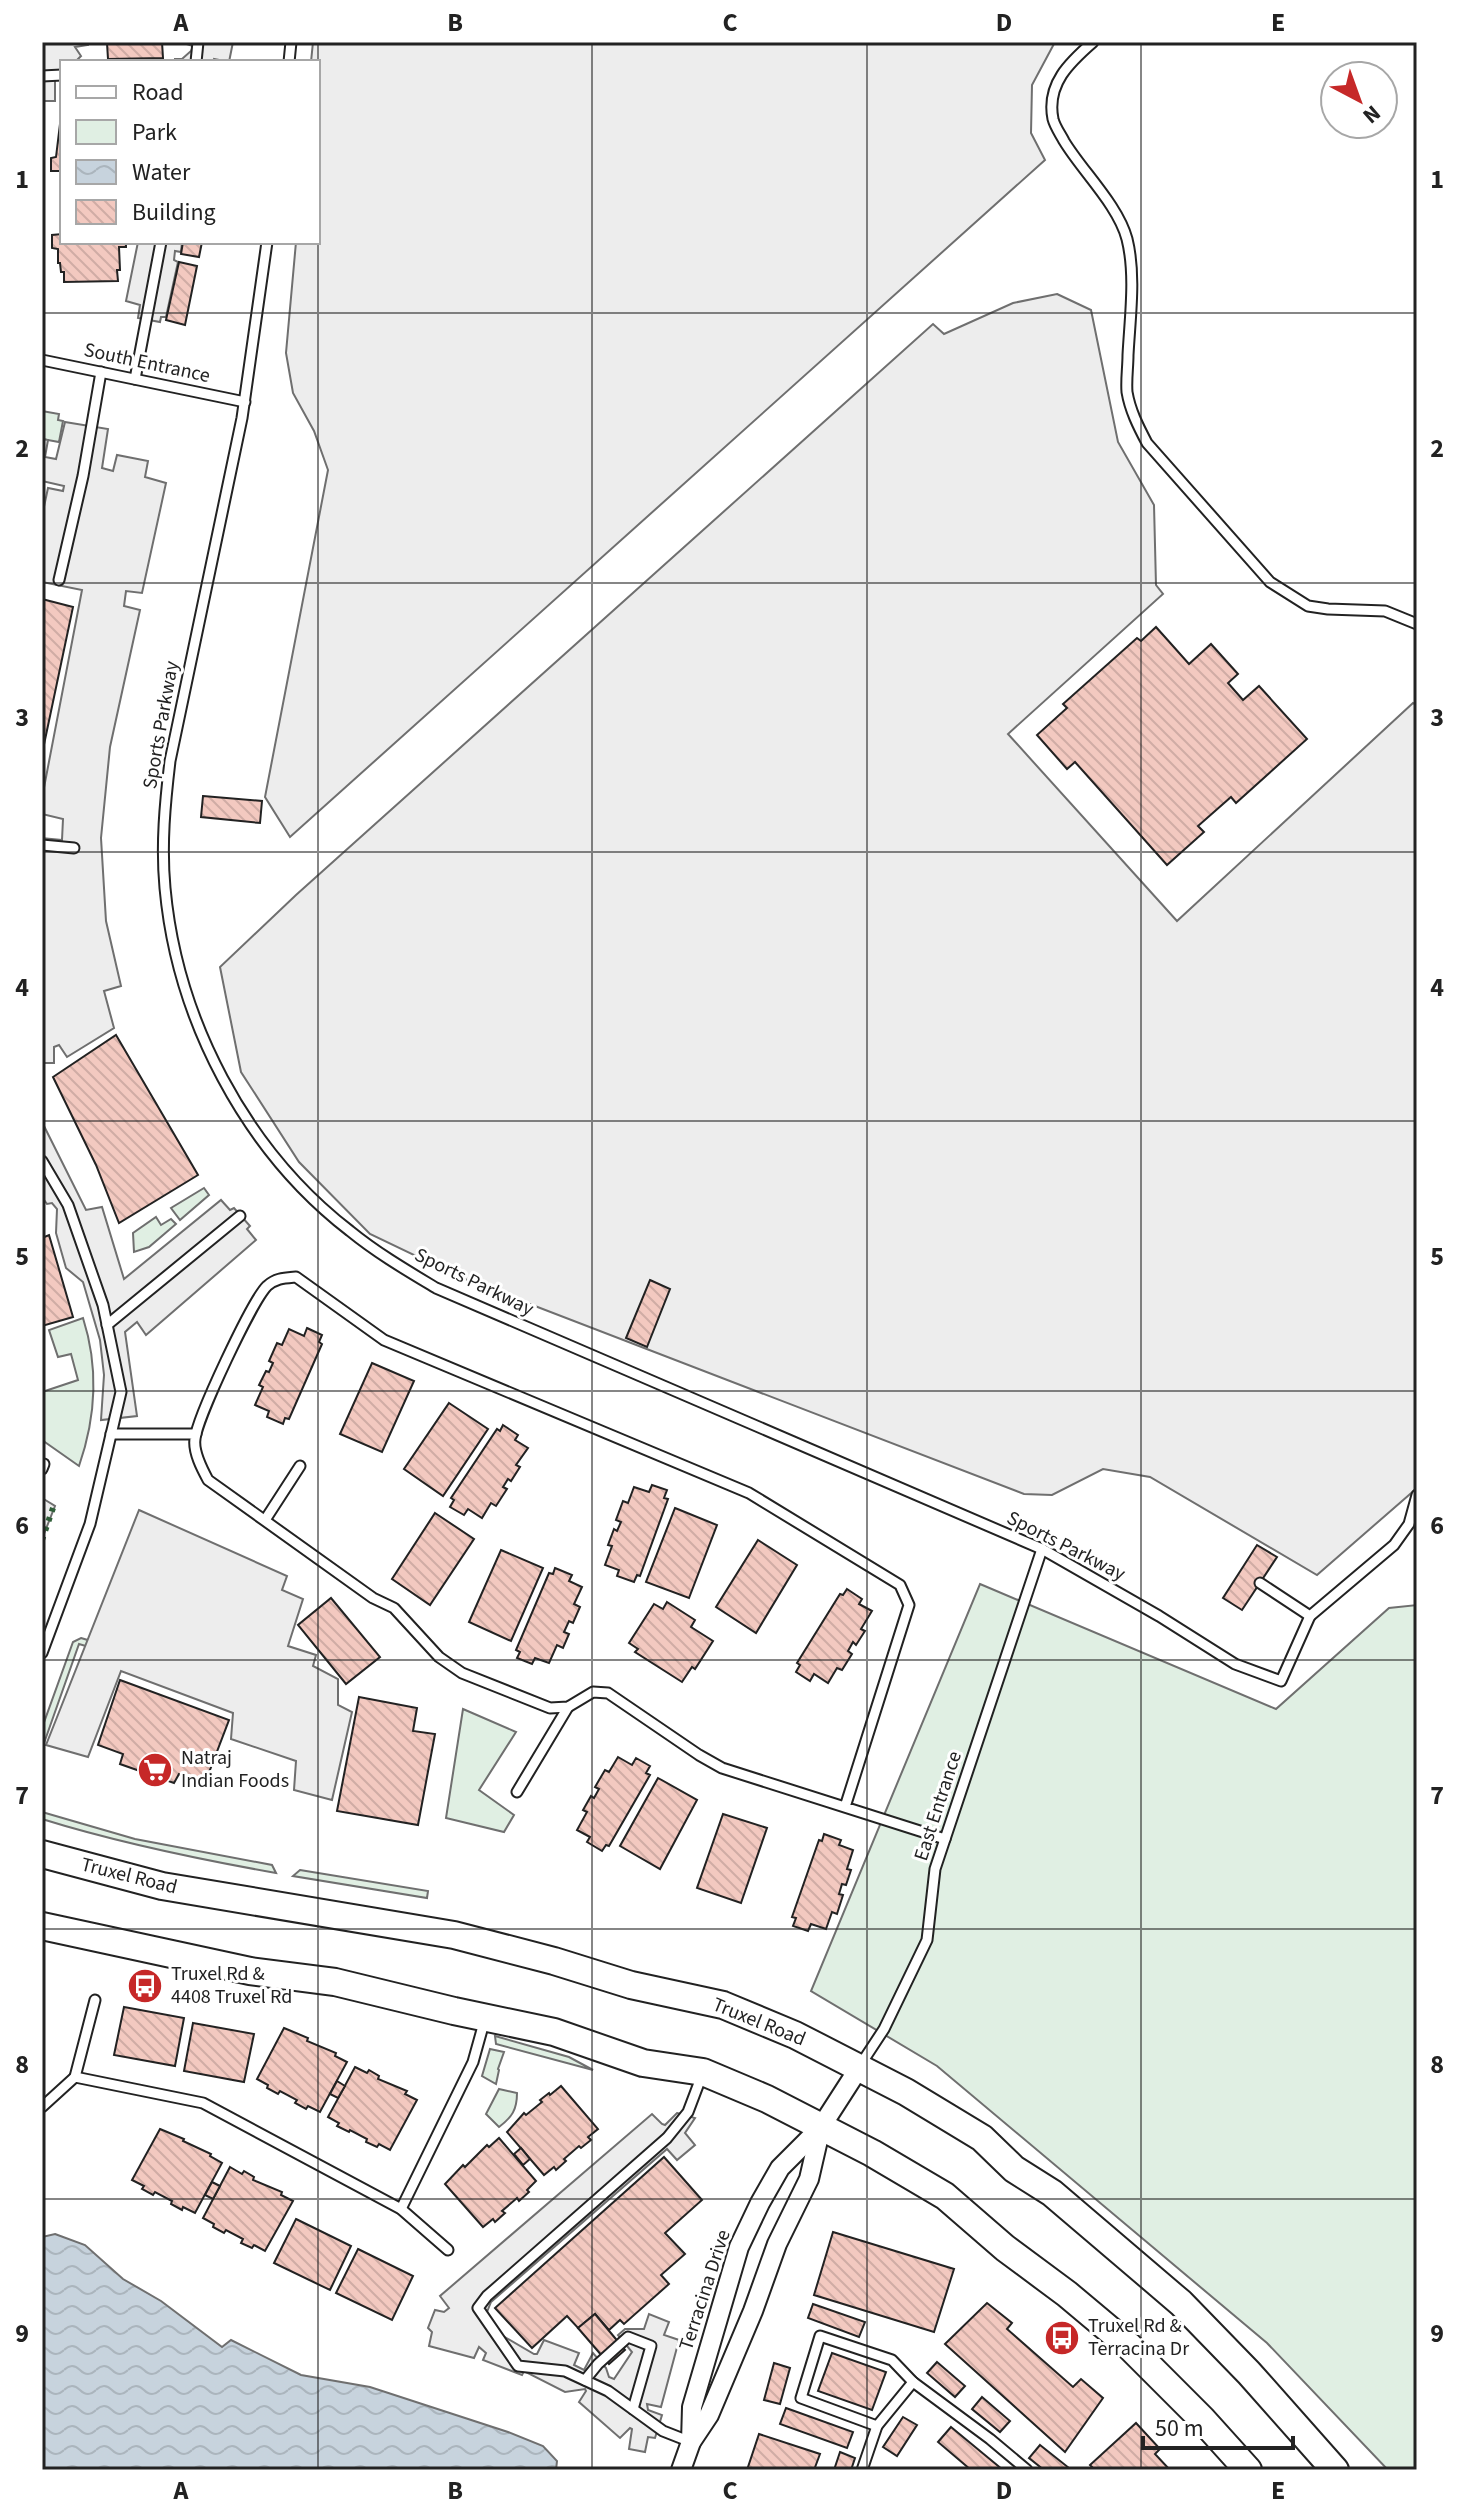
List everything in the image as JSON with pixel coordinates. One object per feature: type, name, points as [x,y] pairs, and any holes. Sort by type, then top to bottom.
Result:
[{"type":"main road","name":"Truxel Road","points":[[42,1854],[162,1886],[454,1935],[631,1985],[723,2005],[795,2035],[906,2092],[982,2138],[1014,2169],[1052,2193],[1181,2303],[1249,2373],[1335,2470]]},
{"type":"main road","points":[[42,1926],[250,1971],[335,1982],[554,2032],[643,2063],[703,2072],[767,2099],[884,2160],[945,2196],[1129,2346],[1248,2470]]},
{"type":"street","name":"Terracina Drive","points":[[691,2442],[692,2407],[739,2247],[780,2168],[821,2127],[859,2068]]},
{"type":"street","name":"Terracina Drive","points":[[681,2470],[691,2442],[709,2415],[753,2311],[777,2244],[809,2179],[821,2127]]},
{"type":"lane","points":[[1093,42],[1066,67],[1055,93],[1053,120],[1070,151],[1122,225],[1128,241],[1132,280],[1127,387],[1135,420],[1147,443],[1270,582],[1308,606],[1385,611],[1417,624]]},
{"type":"lane","points":[[135,379],[161,244]]},
{"type":"lane","name":"Sports Parkway","points":[[267,244],[245,402],[170,761],[164,813],[165,890],[176,952],[190,1003],[225,1083],[250,1123],[285,1169],[322,1207],[391,1261],[436,1288],[1042,1549],[1235,1664],[1281,1681],[1310,1616]]},
{"type":"lane","name":"South Entrance","points":[[42,360],[245,402]]},
{"type":"lane","points":[[59,580],[83,476],[101,372]]},
{"type":"lane","points":[[42,845],[74,848]]},
{"type":"lane","points":[[42,1161],[68,1205],[103,1305],[121,1392],[90,1524],[42,1653]]},
{"type":"lane","points":[[107,1325],[240,1216]]},
{"type":"lane","points":[[845,1807],[909,1605],[900,1585],[749,1493],[384,1340],[296,1277],[277,1279],[265,1288],[252,1306],[196,1434],[194,1441],[208,1480],[373,1598],[394,1608],[439,1657],[462,1673],[550,1708],[568,1707],[593,1692],[608,1693],[722,1768],[945,1839]]},
{"type":"lane","points":[[111,1434],[196,1434]]},
{"type":"lane","points":[[265,1520],[300,1466]]},
{"type":"lane","points":[[1260,1583],[1310,1616],[1394,1545],[1409,1524],[1417,1495]]},
{"type":"lane","name":"East Entrance","points":[[859,2068],[884,2029],[927,1940],[935,1869],[1042,1549]]},
{"type":"lane","points":[[517,1792],[568,1707]]},
{"type":"lane","points":[[42,2107],[75,2077],[95,2000]]},
{"type":"lane","points":[[401,2209],[473,2062],[486,2018]]},
{"type":"lane","points":[[691,2442],[663,2431],[608,2391],[565,2371],[518,2366],[478,2308],[487,2296],[667,2138],[688,2112],[703,2072]]},
{"type":"lane","points":[[75,2077],[203,2103],[401,2209],[448,2250]]},
{"type":"lane","points":[[877,2426],[801,2398],[820,2336],[892,2360],[913,2382],[1027,2470]]},
{"type":"lane","points":[[585,2380],[628,2337],[651,2346],[633,2409]]},
{"type":"lane","points":[[862,2470],[877,2426],[913,2382]]},
{"type":"green space","points":[[42,411],[59,414],[58,420],[63,421],[59,442],[42,439]]},
{"type":"green space","points":[[204,1188],[209,1195],[180,1220],[171,1208]]},
{"type":"green space","points":[[156,1217],[161,1225],[171,1219],[176,1224],[149,1247],[134,1252],[133,1233]]},
{"type":"green space","points":[[83,1318],[92,1355],[93,1392],[89,1429],[79,1466],[42,1440],[42,1392],[78,1380],[71,1354],[58,1357],[49,1330]]},
{"type":"green space","points":[[980,1584],[1276,1709],[1389,1608],[1417,1605],[1417,2470],[1388,2470],[1267,2343],[937,2066],[811,1991]]},
{"type":"green space","points":[[81,1638],[91,1641],[89,1647],[79,1644],[43,1746],[42,1728],[73,1642]]},
{"type":"green space","points":[[463,1709],[516,1732],[479,1790],[514,1815],[504,1832],[446,1818]]},
{"type":"green space","points":[[42,1812],[135,1839],[272,1865],[276,1873],[100,1836],[42,1819]]},
{"type":"green space","points":[[300,1870],[428,1891],[427,1898],[293,1876]]},
{"type":"green space","points":[[495,2036],[569,2057],[593,2070],[496,2044]]},
{"type":"green space","points":[[490,2049],[504,2052],[496,2084],[482,2076]]},
{"type":"green space","points":[[499,2089],[517,2093],[513,2113],[499,2127],[486,2114]]},
{"type":"shaded area","points":[[42,42],[88,42],[88,45],[75,47],[81,56],[77,60],[60,60],[60,70],[55,70],[55,101],[42,101]]},
{"type":"shaded area","points":[[180,42],[233,42],[229,60],[175,60],[182,59],[193,46]]},
{"type":"shaded area","points":[[313,42],[1055,42],[1032,85],[1031,133],[1045,160],[290,837],[265,797],[328,470],[314,431],[293,393],[286,353],[296,244],[320,244],[320,60],[311,60]]},
{"type":"shaded area","points":[[138,244],[182,244],[181,252],[175,251],[174,260],[178,262],[166,317],[161,317],[160,322],[138,318],[140,305],[126,301]]},
{"type":"shaded area","points":[[1057,294],[1091,310],[1118,442],[1154,505],[1156,585],[1163,594],[1008,734],[1177,921],[1413,703],[1417,705],[1417,1488],[1317,1575],[1150,1477],[1103,1469],[1052,1495],[1024,1494],[462,1278],[370,1234],[299,1162],[241,1072],[220,967],[296,895],[933,324],[944,334],[1013,303]]},
{"type":"shaded area","points":[[65,422],[108,429],[102,468],[113,471],[117,455],[148,461],[145,477],[166,483],[142,593],[126,591],[124,606],[140,610],[110,747],[101,838],[106,921],[121,986],[104,991],[114,1028],[67,1057],[59,1045],[54,1047],[54,1063],[42,1063],[42,838],[62,840],[63,819],[42,814],[42,798],[82,590],[42,582],[42,516],[48,488],[63,491],[64,486],[42,481],[42,439],[48,440],[45,457],[56,459]]},
{"type":"shaded area","points":[[42,1122],[86,1210],[102,1207],[124,1279],[221,1200],[230,1210],[234,1208],[250,1226],[247,1229],[256,1240],[146,1335],[137,1322],[125,1332],[137,1416],[101,1420],[104,1375],[100,1340],[83,1282],[66,1268],[56,1233],[57,1209],[42,1197]]},
{"type":"shaded area","points":[[42,1498],[55,1506],[42,1539]]},
{"type":"shaded area","points":[[139,1510],[287,1576],[282,1590],[303,1599],[288,1646],[316,1655],[313,1666],[338,1679],[338,1705],[352,1712],[332,1800],[294,1790],[296,1761],[231,1739],[233,1713],[121,1671],[88,1757],[46,1745]]},
{"type":"shaded area","points":[[677,2113],[695,2118],[685,2133],[695,2145],[677,2160],[667,2149],[491,2302],[487,2312],[503,2336],[534,2354],[537,2354],[544,2340],[579,2353],[574,2365],[584,2370],[593,2353],[606,2368],[609,2377],[614,2379],[632,2352],[618,2335],[625,2329],[644,2329],[649,2314],[669,2322],[664,2335],[679,2340],[661,2407],[647,2404],[648,2410],[662,2415],[655,2438],[648,2437],[645,2452],[629,2449],[632,2429],[620,2438],[579,2402],[585,2389],[565,2392],[524,2371],[522,2375],[483,2360],[486,2353],[479,2347],[474,2358],[429,2346],[432,2332],[428,2328],[435,2310],[444,2312],[449,2308],[440,2296],[652,2114],[665,2125]]},
{"type":"water","points":[[55,2234],[85,2245],[123,2279],[161,2301],[222,2347],[231,2340],[301,2375],[370,2387],[508,2432],[543,2446],[557,2461],[556,2470],[42,2470],[42,2237]]},
{"type":"building","points":[[162,42],[163,58],[108,59],[107,43]]},
{"type":"building","points":[[60,124],[60,171],[51,171],[51,158],[56,157]]},
{"type":"building","points":[[60,234],[60,244],[126,244],[126,247],[119,247],[118,281],[64,282],[64,272],[61,272],[58,263],[58,249],[52,248],[52,235]]},
{"type":"building","points":[[183,244],[202,244],[199,257],[181,254]]},
{"type":"building","points":[[179,262],[197,266],[185,325],[166,320]]},
{"type":"building","points":[[42,599],[73,607],[42,754]]},
{"type":"building","points":[[1156,627],[1189,664],[1211,644],[1238,674],[1228,683],[1243,700],[1259,686],[1307,739],[1236,803],[1231,797],[1198,826],[1204,832],[1167,865],[1075,762],[1067,769],[1037,735],[1067,708],[1063,704],[1137,638],[1141,641]]},
{"type":"building","points":[[203,796],[262,801],[260,823],[201,817]]},
{"type":"building","points":[[116,1035],[198,1175],[119,1223],[96,1165],[53,1077]]},
{"type":"building","points":[[49,1235],[73,1317],[42,1326],[42,1238]]},
{"type":"building","points":[[650,1280],[670,1289],[647,1347],[626,1338]]},
{"type":"building","points":[[307,1328],[322,1335],[319,1342],[322,1344],[289,1419],[285,1418],[283,1424],[267,1417],[269,1411],[255,1405],[263,1387],[259,1385],[273,1363],[269,1361],[277,1343],[282,1345],[289,1329],[304,1336]]},
{"type":"building","points":[[372,1363],[414,1381],[382,1452],[340,1434]]},
{"type":"building","points":[[449,1403],[488,1429],[443,1496],[404,1469]]},
{"type":"building","points":[[503,1425],[518,1435],[515,1440],[528,1448],[516,1465],[520,1467],[503,1487],[507,1489],[496,1506],[491,1503],[482,1518],[468,1509],[464,1515],[450,1507],[454,1500],[451,1498],[497,1429],[500,1431]]},
{"type":"building","points":[[652,1485],[667,1490],[664,1498],[668,1499],[640,1576],[637,1575],[634,1582],[617,1576],[619,1570],[605,1565],[612,1546],[608,1545],[614,1529],[617,1531],[621,1522],[616,1520],[623,1501],[628,1503],[634,1487],[649,1492]]},
{"type":"building","points":[[675,1508],[717,1525],[689,1598],[646,1582]]},
{"type":"building","points":[[435,1513],[474,1539],[430,1605],[392,1579]]},
{"type":"building","points":[[758,1540],[797,1565],[756,1633],[716,1607]]},
{"type":"building","points":[[1257,1545],[1277,1557],[1242,1610],[1223,1598]]},
{"type":"building","points":[[501,1550],[543,1568],[511,1641],[469,1622]]},
{"type":"building","points":[[555,1568],[572,1575],[569,1581],[582,1587],[574,1604],[580,1607],[573,1623],[569,1621],[564,1632],[569,1634],[563,1648],[557,1645],[549,1663],[535,1658],[532,1664],[517,1658],[520,1652],[516,1650],[549,1573],[553,1574]]},
{"type":"building","points":[[847,1589],[862,1599],[859,1604],[872,1611],[861,1629],[865,1631],[856,1645],[853,1642],[848,1651],[852,1654],[842,1670],[837,1668],[828,1683],[814,1674],[810,1681],[796,1672],[800,1665],[797,1663],[840,1594],[843,1595]]},
{"type":"building","points":[[331,1598],[380,1657],[346,1684],[298,1625]]},
{"type":"building","points":[[667,1602],[695,1620],[691,1627],[713,1641],[695,1669],[692,1667],[682,1682],[635,1652],[638,1649],[629,1643],[654,1604],[663,1609]]},
{"type":"building","points":[[120,1680],[229,1720],[205,1783],[179,1774],[174,1783],[120,1764],[123,1754],[98,1745]]},
{"type":"building","points":[[359,1697],[417,1708],[413,1731],[435,1734],[418,1825],[337,1811]]},
{"type":"building","points":[[618,1757],[632,1765],[636,1758],[650,1766],[646,1773],[650,1775],[609,1846],[606,1845],[602,1851],[587,1842],[590,1837],[577,1830],[587,1812],[583,1810],[599,1789],[595,1787],[605,1770],[609,1772]]},
{"type":"building","points":[[658,1778],[697,1800],[660,1869],[620,1846]]},
{"type":"building","points":[[723,1814],[767,1828],[741,1903],[697,1888]]},
{"type":"building","points":[[824,1834],[841,1840],[839,1845],[853,1850],[847,1869],[851,1870],[846,1885],[842,1884],[839,1894],[843,1895],[837,1914],[832,1912],[826,1929],[811,1924],[808,1931],[793,1926],[796,1918],[792,1917],[819,1840],[822,1841]]},
{"type":"building","points":[[124,2007],[184,2018],[175,2066],[114,2055]]},
{"type":"building","points":[[193,2023],[254,2034],[244,2082],[184,2071]]},
{"type":"building","points":[[284,2028],[336,2053],[335,2056],[347,2062],[320,2112],[308,2106],[306,2109],[295,2103],[297,2100],[280,2091],[278,2094],[257,2079]]},
{"type":"building","points":[[355,2067],[367,2073],[369,2070],[379,2076],[378,2079],[407,2091],[405,2094],[417,2100],[390,2150],[366,2142],[367,2139],[337,2126],[339,2123],[328,2117]]},
{"type":"building","points":[[337,2081],[345,2086],[338,2098],[330,2094]]},
{"type":"building","points":[[561,2086],[598,2129],[588,2137],[591,2140],[581,2148],[579,2146],[556,2170],[554,2167],[544,2175],[507,2132],[524,2113],[526,2115],[542,2102],[540,2100]]},
{"type":"building","points":[[160,2129],[184,2139],[222,2163],[195,2213],[183,2207],[182,2210],[155,2192],[153,2195],[132,2180]]},
{"type":"building","points":[[499,2138],[536,2181],[519,2201],[517,2198],[502,2211],[505,2213],[495,2222],[493,2219],[483,2227],[445,2184],[463,2165],[465,2167],[487,2145],[489,2147]]},
{"type":"building","points":[[521,2148],[530,2159],[523,2165],[514,2154]]},
{"type":"building","points":[[664,2157],[702,2200],[665,2233],[685,2254],[661,2275],[669,2284],[624,2324],[620,2320],[609,2330],[595,2314],[578,2328],[567,2316],[532,2348],[495,2308]]},
{"type":"building","points":[[230,2167],[242,2174],[244,2171],[254,2177],[253,2180],[282,2192],[281,2195],[293,2201],[265,2251],[241,2243],[243,2239],[226,2230],[224,2233],[203,2218]]},
{"type":"building","points":[[212,2182],[220,2186],[213,2199],[205,2195]]},
{"type":"building","points":[[296,2219],[351,2246],[330,2290],[274,2263]]},
{"type":"building","points":[[833,2232],[954,2269],[934,2332],[814,2295]]},
{"type":"building","points":[[358,2249],[413,2276],[392,2320],[336,2293]]},
{"type":"building","points":[[987,2303],[1012,2323],[1007,2329],[1073,2387],[1081,2379],[1103,2398],[1065,2452],[945,2344]]},
{"type":"building","points":[[813,2304],[865,2322],[859,2337],[808,2318]]},
{"type":"building","points":[[595,2314],[625,2350],[609,2364],[578,2328]]},
{"type":"building","points":[[832,2353],[886,2372],[872,2410],[818,2391]]},
{"type":"building","points":[[937,2362],[965,2386],[955,2397],[927,2373]]},
{"type":"building","points":[[774,2363],[790,2368],[780,2404],[764,2400]]},
{"type":"building","points":[[982,2397],[1010,2421],[1000,2432],[972,2409]]},
{"type":"building","points":[[786,2408],[853,2432],[847,2448],[780,2424]]},
{"type":"building","points":[[903,2417],[917,2425],[897,2456],[883,2447]]},
{"type":"building","points":[[1136,2423],[1160,2449],[1155,2454],[1170,2470],[1095,2470],[1090,2465]]},
{"type":"building","points":[[951,2427],[1003,2470],[971,2470],[938,2442]]},
{"type":"building","points":[[759,2434],[820,2454],[814,2470],[747,2470]]},
{"type":"building","points":[[1040,2445],[1069,2468],[1044,2470],[1029,2458]]},
{"type":"building","points":[[840,2452],[855,2458],[851,2470],[834,2470]]},
{"type":"hedge","points":[[42,1540],[53,1508]]},
{"type":"place","name":"Natraj Indian Foods","points":[[155,1770]]},
{"type":"place","name":"Truxel Rd & 4408 Truxel Rd","points":[[145,1986]]},
{"type":"place","name":"Truxel Rd & Terracina Dr","points":[[1062,2338]]}]
